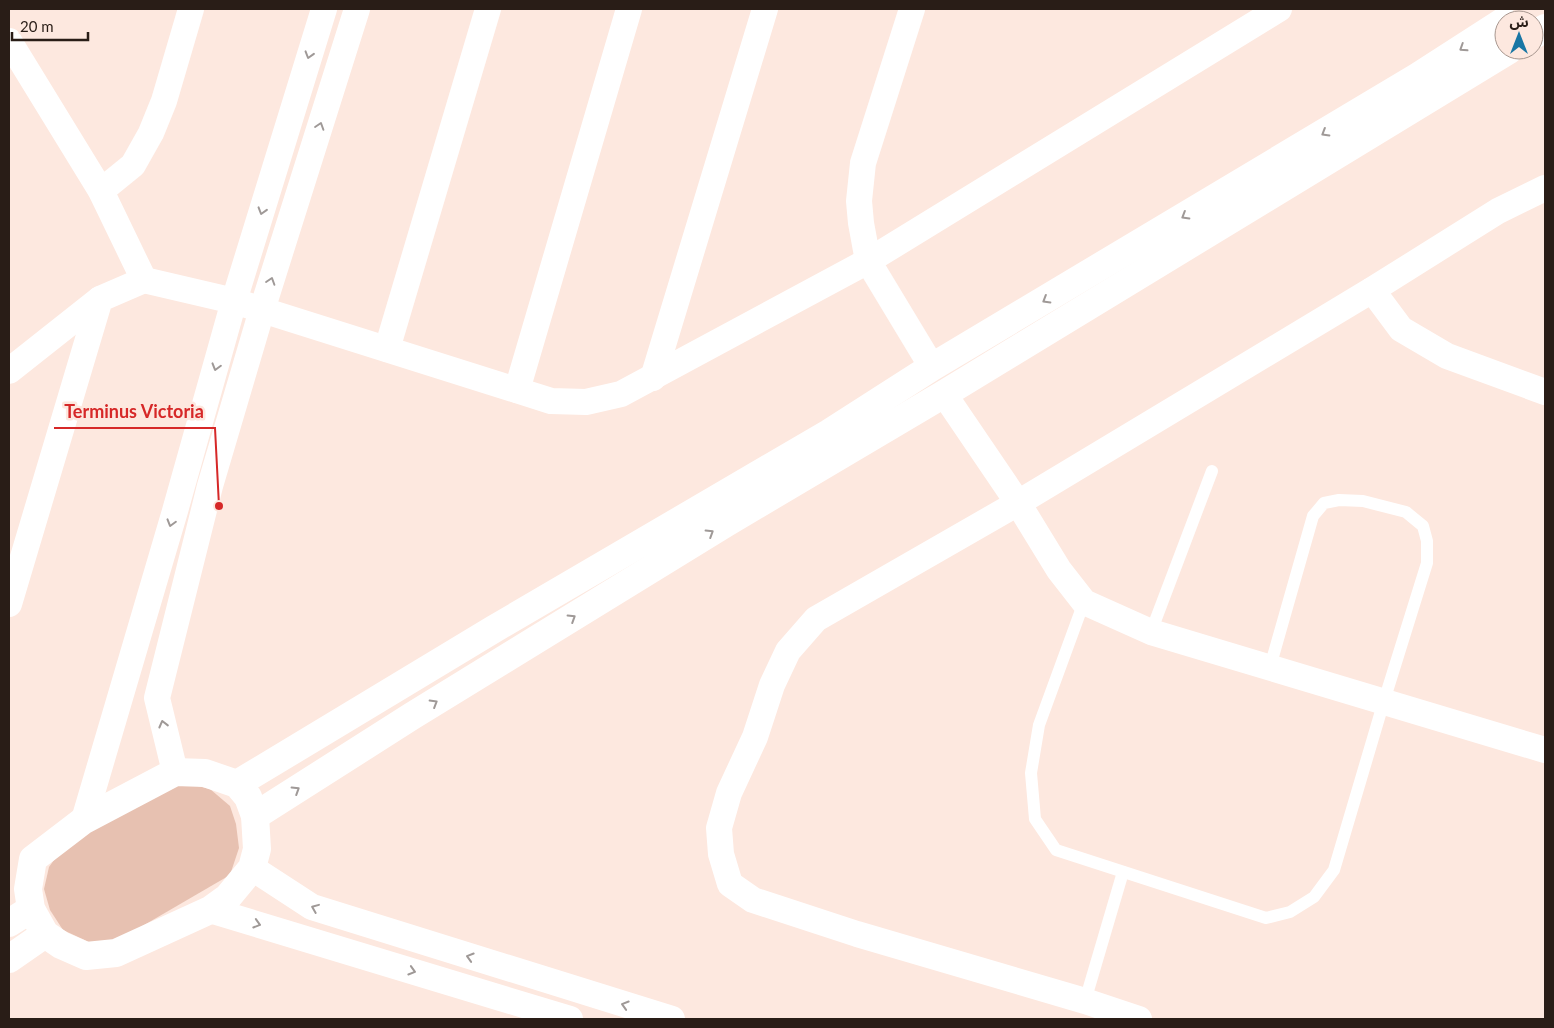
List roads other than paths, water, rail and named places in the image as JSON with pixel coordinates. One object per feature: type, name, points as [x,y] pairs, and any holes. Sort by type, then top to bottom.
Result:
[{"type":"street","points":[[101,191],[133,165],[151,133],[164,101],[191,9]]},
{"type":"street","points":[[84,820],[175,511],[234,301],[324,9]]},
{"type":"street","points":[[175,772],[157,698],[210,486],[262,310],[357,9]]},
{"type":"street","points":[[387,350],[488,9]]},
{"type":"street","points":[[517,390],[630,9]]},
{"type":"street","points":[[653,378],[765,9]]},
{"type":"street","points":[[912,9],[863,164],[859,202],[860,223],[868,261],[932,367]]},
{"type":"street","points":[[9,371],[100,299],[144,280],[234,301],[551,400],[586,402],[621,394],[868,261],[1280,9]]},
{"type":"street","points":[[237,784],[494,629],[829,433],[932,367],[1417,78],[1494,28]]},
{"type":"street","points":[[9,41],[101,191],[144,280]]},
{"type":"street","points":[[255,816],[412,716],[726,523],[944,394],[1494,59]]},
{"type":"street","points":[[1139,1019],[1085,1001],[857,934],[753,900],[730,884],[721,854],[719,828],[729,793],[755,737],[772,685],[788,651],[816,619],[1018,503],[1372,290],[1498,211],[1545,188]]},
{"type":"street","points":[[1372,290],[1401,329],[1447,356],[1545,392]]},
{"type":"street","points":[[9,604],[100,299]]},
{"type":"street","points":[[944,394],[1018,503],[1059,570],[1084,602],[1151,632],[1545,750]]},
{"type":"street","points":[[175,772],[205,772],[237,784],[248,797],[255,816],[257,849],[252,868],[228,897],[210,910],[116,953],[86,956],[61,945],[20,916],[28,889],[33,859],[84,820],[175,772]]},
{"type":"street","points":[[252,868],[312,908],[672,1019]]},
{"type":"street","points":[[210,910],[570,1019]]},
{"type":"street","points":[[9,959],[45,934]]},
{"type":"lane","points":[[1151,632],[1212,471]]},
{"type":"lane","points":[[1084,602],[1039,725],[1031,773],[1034,819],[1056,850],[1266,918],[1290,912],[1314,897],[1334,870],[1427,563],[1428,541],[1422,526],[1406,512],[1364,501],[1339,500],[1324,503],[1312,516],[1270,667]]},
{"type":"lane","points":[[1085,1001],[1123,872]]},
{"type":"place","name":"Terminus Victoria","points":[[219,506]]}]
